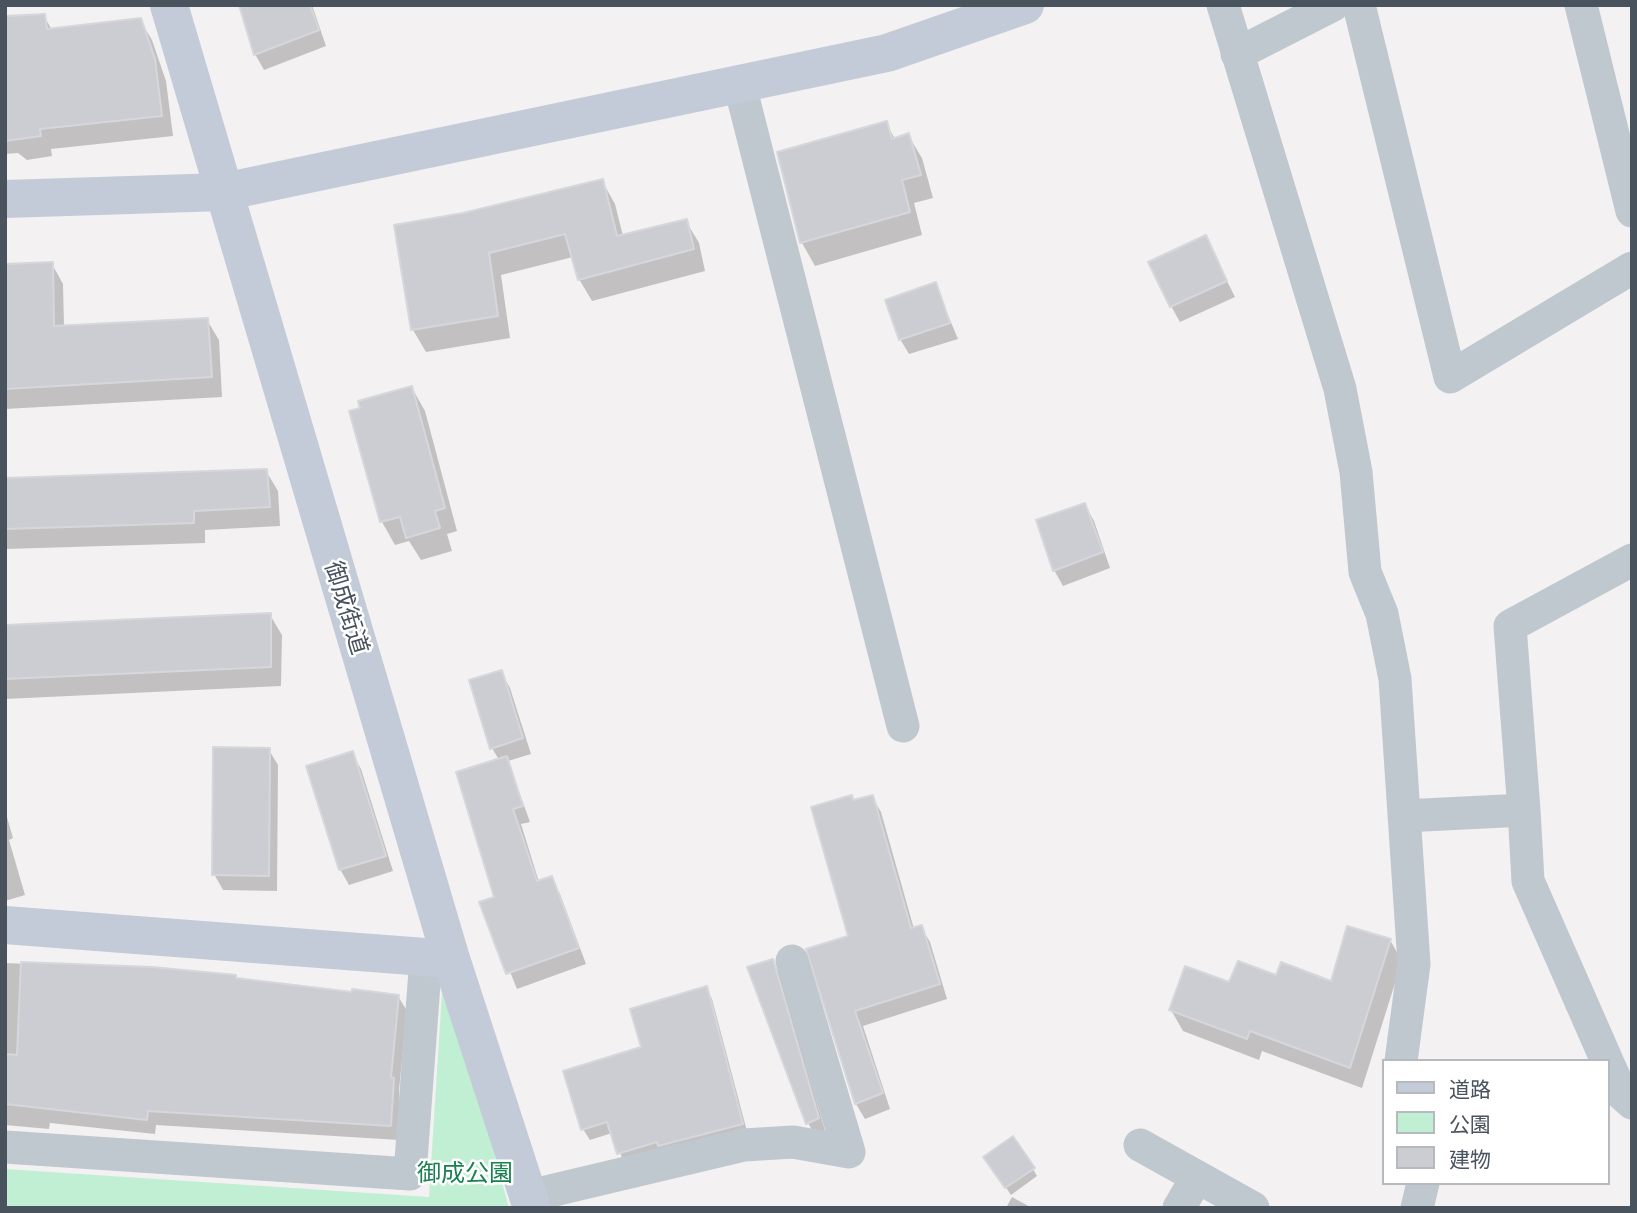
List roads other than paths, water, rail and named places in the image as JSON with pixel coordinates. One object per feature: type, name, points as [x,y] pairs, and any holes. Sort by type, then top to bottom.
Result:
[{"type":"street","name":"御成街道","points":[[169,5],[438,958],[530,1202]]},
{"type":"street","points":[[5,199],[223,191],[887,53],[1025,5]]},
{"type":"street","points":[[1223,5],[1340,389],[1356,472],[1366,572],[1382,614],[1395,679],[1413,964],[1401,1059]]},
{"type":"street","points":[[1237,54],[1333,5]]},
{"type":"street","points":[[1359,5],[1450,376],[1632,268]]},
{"type":"street","points":[[1581,5],[1632,211]]},
{"type":"street","points":[[739,82],[903,726]]},
{"type":"street","points":[[1606,1059],[1528,881],[1510,626],[1632,560]]},
{"type":"street","points":[[1404,816],[1524,810]]},
{"type":"street","points":[[5,925],[438,958],[410,1174],[5,1147]]},
{"type":"street","points":[[530,1202],[744,1145],[793,1142],[849,1152],[792,961]]},
{"type":"street","points":[[1609,1065],[1622,1094],[1632,1103]]},
{"type":"street","points":[[1140,1145],[1253,1208]]},
{"type":"street","points":[[1179,1208],[1197,1177]]},
{"type":"street","points":[[1417,1208],[1423,1185]]},
{"type":"park label","name":"御成公園","points":[[465,1174]]}]
